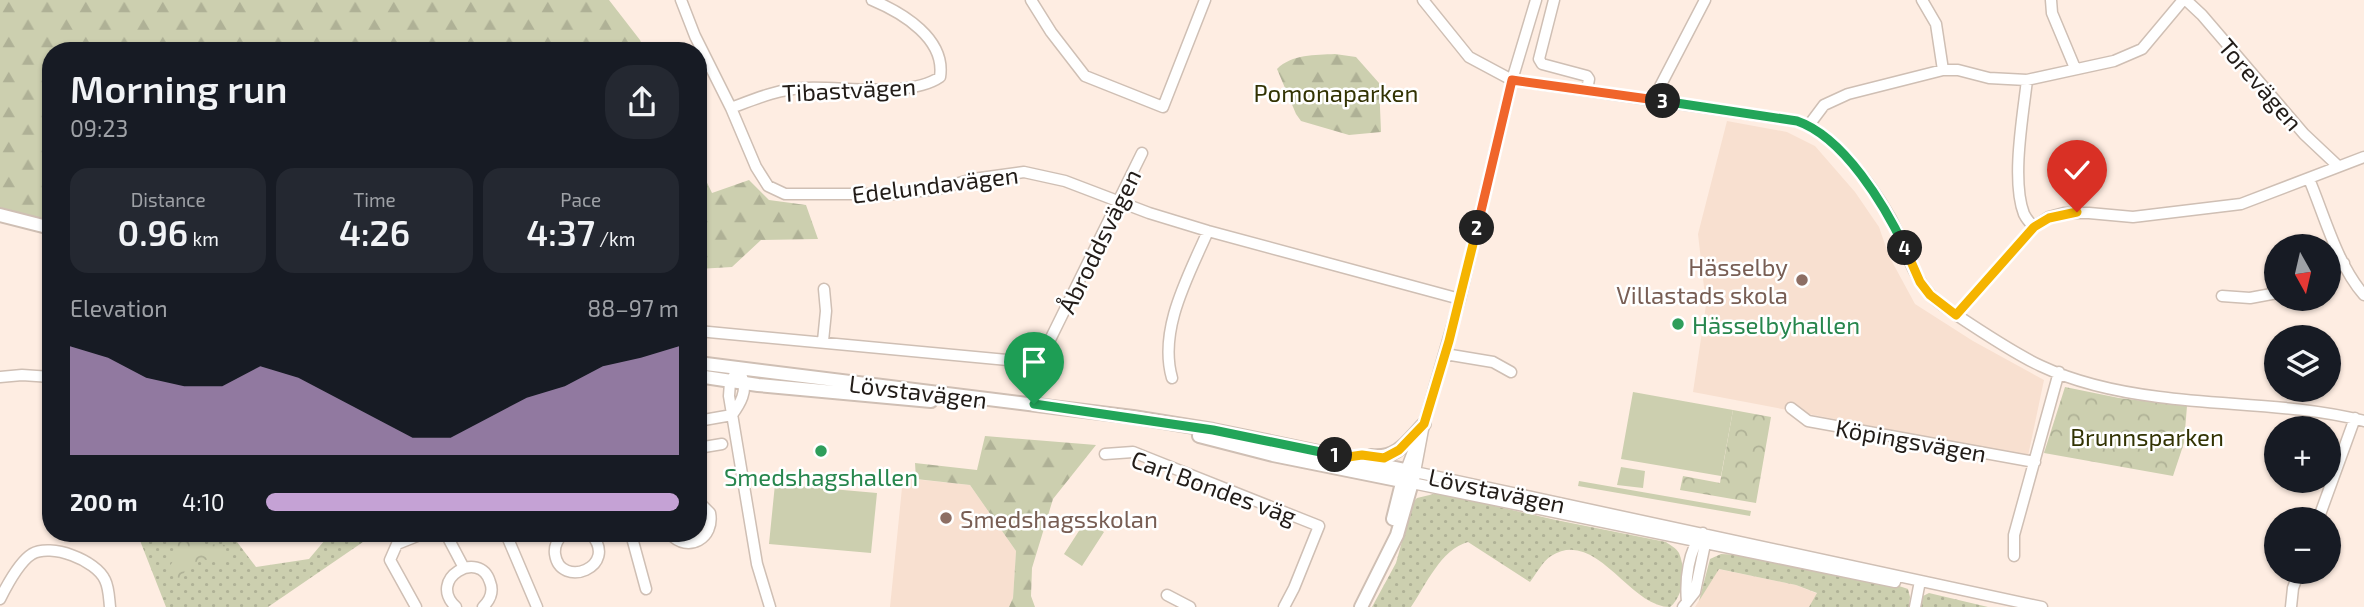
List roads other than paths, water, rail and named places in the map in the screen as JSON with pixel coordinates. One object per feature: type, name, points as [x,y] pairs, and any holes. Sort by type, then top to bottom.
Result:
[{"type":"street","name":"Edelundavägen","points":[[681,0],[698,42]]},
{"type":"street","name":"Tibastvägen","points":[[731,108],[772,92],[804,88],[909,88],[931,84],[940,77],[942,64],[938,50],[891,8],[872,0]]},
{"type":"street","points":[[1031,0],[1051,32],[1085,76],[1163,107],[1205,0]]},
{"type":"street","points":[[1423,0],[1469,57],[1512,80],[1797,121],[1809,125],[1858,170],[1891,219],[1920,282],[1930,295],[1956,315],[2041,366],[2096,385],[2161,398],[2210,401],[2360,420],[2323,507]]},
{"type":"street","points":[[1361,607],[1397,535],[1409,477],[1460,299],[1512,80],[1536,0]]},
{"type":"street","points":[[1555,0],[1539,59],[1542,64],[1587,76],[1587,90]]},
{"type":"street","points":[[1653,100],[1705,0]]},
{"type":"street","points":[[1922,0],[1936,24],[1943,70]]},
{"type":"street","points":[[2051,0],[2052,13],[2075,68]]},
{"type":"street","points":[[1809,125],[1824,105],[1848,94],[1943,70],[1958,70],[1989,78],[2027,80],[2114,61],[2142,49],[2185,0]]},
{"type":"street","name":"Torevägen","points":[[2185,0],[2202,15],[2304,134],[2338,166]]},
{"type":"street","name":"Edelundavägen","points":[[707,60],[756,167],[768,186],[785,194],[893,194],[938,189],[973,179],[1024,172],[1065,181],[1149,213],[1208,231],[1460,299]]},
{"type":"street","points":[[2027,80],[2020,139],[2019,186],[2024,215],[2034,227]]},
{"type":"street","name":"Åbroddsvägen","points":[[707,332],[1028,362],[1037,359],[1044,352],[1142,153]]},
{"type":"street","points":[[1956,315],[2034,227],[2049,218],[2064,214],[2089,213],[2133,217],[2241,204],[2364,157]]},
{"type":"street","points":[[2309,179],[2344,263],[2364,295]]},
{"type":"street","points":[[0,215],[42,226]]},
{"type":"street","points":[[0,224],[42,233]]},
{"type":"street","points":[[1172,378],[1169,344],[1179,299],[1208,231]]},
{"type":"street","points":[[823,341],[826,311],[824,289]]},
{"type":"street","points":[[2222,296],[2250,298],[2264,295]]},
{"type":"street","points":[[1445,355],[1493,362],[1511,372]]},
{"type":"street","name":"Lövstavägen","points":[[707,364],[1133,417],[1348,457],[1409,477]]},
{"type":"street","points":[[738,369],[730,382],[729,396],[757,564],[770,607]]},
{"type":"street","points":[[707,419],[732,415],[741,404],[744,383],[738,369]]},
{"type":"street","points":[[2014,555],[2014,535],[2059,372]]},
{"type":"street","points":[[0,377],[42,376]]},
{"type":"street","name":"Lövstavägen","points":[[707,378],[1102,419],[1212,438],[1335,468],[1409,477],[1701,540],[2042,607]]},
{"type":"street","name":"Köpingsvägen","points":[[1791,408],[1808,421],[2035,462]]},
{"type":"street","points":[[1348,457],[1362,455],[1384,458],[1393,454],[1424,424]]},
{"type":"street","points":[[707,446],[722,444]]},
{"type":"street","name":"Carl Bondes väg","points":[[1105,454],[1133,452],[1319,526],[1284,607]]},
{"type":"street","points":[[1335,468],[1341,473],[1387,486],[1395,514]]},
{"type":"street","points":[[1383,564],[1395,514],[1409,477]]},
{"type":"street","points":[[707,511],[711,521],[707,532]]},
{"type":"street","points":[[1685,604],[1695,592],[1701,540]]},
{"type":"street","points":[[402,542],[397,544],[390,560],[416,607]]},
{"type":"street","points":[[450,542],[464,568]]},
{"type":"street","points":[[509,542],[537,607]]},
{"type":"street","points":[[556,542],[556,559],[566,570],[580,573],[593,566],[599,553],[597,542]]},
{"type":"street","points":[[633,542],[646,589]]},
{"type":"street","points":[[0,599],[26,558],[35,552],[49,549],[90,564],[99,571],[108,590],[110,607]]},
{"type":"street","points":[[456,607],[449,597],[448,583],[452,576],[464,568],[478,569],[489,578],[492,592],[483,607]]},
{"type":"street","points":[[1915,607],[1919,584]]},
{"type":"street","name":"Lövstavägen","points":[[1919,584],[2011,607]]},
{"type":"street","points":[[2291,607],[2294,584]]},
{"type":"street","points":[[1167,594],[1190,607]]},
{"type":"place","name":"Hässelby Villastads skola","points":[[1802,280]]},
{"type":"place","name":"Hässelbyhallen","points":[[1678,324]]},
{"type":"place","name":"Smedshagshallen","points":[[821,451]]},
{"type":"place","name":"Smedshagsskolan","points":[[946,518]]},
{"type":"park label","name":"Pomonaparken","points":[[1336,92]]},
{"type":"park label","name":"Brunnsparken","points":[[2147,436]]}]
